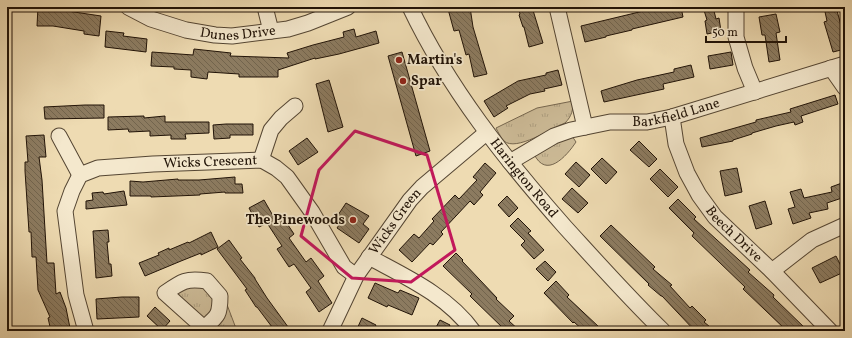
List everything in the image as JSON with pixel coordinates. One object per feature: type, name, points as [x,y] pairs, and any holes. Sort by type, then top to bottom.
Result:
[{"type":"street","name":"Dunes Drive","points":[[128,7],[151,19],[186,30],[215,35],[232,36],[288,29],[308,24],[348,7]]},
{"type":"street","points":[[265,7],[272,31]]},
{"type":"street","name":"Harington Road","points":[[410,7],[421,31],[457,90],[486,133],[526,183],[602,268],[663,331]]},
{"type":"street","points":[[557,7],[585,126]]},
{"type":"street","points":[[736,7],[736,37],[744,68],[755,92]]},
{"type":"street","points":[[838,66],[845,88]]},
{"type":"street","name":"Barkfield Lane","points":[[510,162],[554,136],[585,126],[610,122],[647,122],[672,117],[838,66]]},
{"type":"street","points":[[261,160],[271,130],[281,118],[295,106]]},
{"type":"street","name":"Beech Drive","points":[[672,117],[676,144],[687,173],[699,196],[715,217],[772,271],[830,331]]},
{"type":"street","name":"Wicks Green","points":[[330,331],[356,276],[410,200],[422,187],[486,133]]},
{"type":"street","points":[[59,136],[80,175],[72,191],[65,211],[76,295],[86,331]]},
{"type":"street","name":"Wicks Crescent","points":[[80,175],[98,168],[154,164],[261,160],[276,168],[287,177],[312,212],[344,267],[356,276]]},
{"type":"street","points":[[772,271],[812,240],[845,225]]},
{"type":"street","points":[[369,257],[436,296],[463,317],[473,331]]},
{"type":"highlighted area","points":[[355,131],[427,155],[455,250],[411,282],[352,278],[301,236],[319,170]]},
{"type":"green space","points":[[573,101],[572,113],[565,123],[534,138],[517,144],[510,144],[504,141],[496,128],[537,108]]},
{"type":"green space","points":[[572,136],[576,142],[567,154],[556,163],[544,165],[534,154]]},
{"type":"green space","points":[[195,283],[226,302],[237,331],[219,331],[189,308],[177,292]]},
{"type":"building","points":[[38,7],[54,8],[101,16],[99,36],[84,34],[84,31],[53,26],[37,26]]},
{"type":"building","points":[[456,7],[470,7],[473,27],[487,74],[474,77],[469,54],[466,55],[459,30],[454,31],[448,9]]},
{"type":"building","points":[[518,7],[532,7],[543,43],[529,47]]},
{"type":"building","points":[[660,7],[681,7],[683,17],[585,42],[581,26]]},
{"type":"building","points":[[703,7],[713,7],[716,19],[719,18],[721,31],[707,34],[705,21],[707,20]]},
{"type":"building","points":[[824,7],[836,7],[845,40],[845,49],[833,52],[824,22],[827,21]]},
{"type":"building","points":[[776,14],[780,32],[776,33],[780,60],[769,62],[765,35],[762,35],[759,17]]},
{"type":"building","points":[[354,29],[356,37],[376,31],[379,43],[339,54],[315,58],[278,70],[278,77],[239,77],[239,74],[208,72],[207,79],[191,77],[191,70],[174,69],[174,67],[151,66],[152,52],[193,55],[194,49],[231,53],[230,56],[289,58],[287,53],[344,37],[343,32]]},
{"type":"building","points":[[106,31],[124,33],[123,36],[147,39],[146,52],[105,47]]},
{"type":"building","points":[[402,52],[430,151],[416,156],[388,56]]},
{"type":"building","points":[[731,52],[733,65],[710,69],[708,56]]},
{"type":"building","points":[[691,65],[694,77],[663,84],[664,89],[604,102],[601,91],[637,80],[674,72],[674,69]]},
{"type":"building","points":[[558,70],[562,85],[530,94],[506,106],[508,108],[494,117],[484,101],[518,81],[546,75],[546,73]]},
{"type":"building","points":[[329,80],[343,127],[328,132],[316,84]]},
{"type":"building","points":[[835,95],[838,104],[801,116],[803,122],[795,125],[794,122],[776,126],[752,133],[733,141],[702,147],[700,138],[756,122],[756,120],[791,112],[790,109]]},
{"type":"building","points":[[104,105],[104,118],[45,119],[44,107]]},
{"type":"building","points":[[144,116],[144,118],[165,116],[165,122],[209,122],[209,133],[185,134],[186,139],[171,139],[171,135],[150,136],[150,131],[129,132],[128,129],[108,130],[108,117]]},
{"type":"building","points":[[253,124],[253,135],[230,135],[230,138],[214,139],[213,125]]},
{"type":"building","points":[[44,135],[46,157],[39,157],[42,180],[47,263],[54,263],[56,294],[60,292],[66,308],[70,328],[51,331],[48,318],[50,317],[38,290],[36,257],[32,257],[25,171],[25,162],[28,162],[26,136]]},
{"type":"building","points":[[307,138],[318,152],[298,165],[289,151]]},
{"type":"building","points":[[639,141],[657,159],[649,167],[630,150]]},
{"type":"building","points":[[602,158],[617,172],[606,184],[591,169]]},
{"type":"building","points":[[576,162],[590,175],[579,187],[565,174]]},
{"type":"building","points":[[485,163],[496,173],[480,192],[483,195],[474,205],[470,201],[441,232],[443,234],[433,245],[430,243],[412,262],[399,250],[414,234],[419,238],[434,221],[432,219],[455,195],[459,199],[477,180],[473,177]]},
{"type":"building","points":[[737,168],[742,192],[725,196],[720,171]]},
{"type":"building","points":[[660,169],[678,187],[668,197],[650,179]]},
{"type":"building","points":[[235,177],[235,184],[242,184],[243,193],[225,192],[200,195],[151,197],[130,196],[130,181],[143,182],[178,179],[199,180]]},
{"type":"building","points":[[842,183],[845,191],[845,197],[827,203],[828,209],[809,213],[811,218],[793,224],[788,209],[795,207],[790,192],[801,189],[804,198],[832,192],[831,187]]},
{"type":"building","points":[[572,188],[588,203],[578,213],[562,199]]},
{"type":"building","points":[[124,191],[127,205],[86,209],[86,201],[93,200],[92,193],[103,192],[104,194]]},
{"type":"building","points":[[507,196],[518,208],[509,217],[498,205]]},
{"type":"building","points":[[678,199],[696,217],[694,219],[750,270],[748,272],[774,295],[773,297],[808,331],[787,331],[743,289],[745,287],[692,236],[694,233],[669,208]]},
{"type":"building","points":[[264,200],[276,221],[283,217],[294,234],[289,238],[306,262],[311,258],[324,276],[318,281],[332,303],[319,312],[306,292],[311,288],[294,264],[289,267],[277,249],[282,246],[267,223],[259,227],[249,208]]},
{"type":"building","points":[[765,201],[772,224],[756,229],[749,206]]},
{"type":"building","name":"The Pinewoods","points":[[346,203],[369,216],[363,224],[369,229],[359,243],[337,228],[341,222],[336,218]]},
{"type":"building","points":[[518,218],[531,231],[528,233],[544,250],[534,259],[521,245],[525,241],[510,226]]},
{"type":"building","points":[[611,225],[655,267],[653,269],[672,285],[670,286],[690,308],[692,306],[706,320],[704,322],[715,331],[695,331],[662,296],[648,285],[649,284],[600,236]]},
{"type":"building","points":[[108,230],[109,242],[107,242],[109,264],[111,264],[112,276],[96,278],[93,231]]},
{"type":"building","points":[[211,232],[218,247],[145,276],[139,263],[159,255],[158,253],[169,248],[169,250],[188,242],[189,243]]},
{"type":"building","points":[[229,240],[242,258],[240,259],[255,278],[267,298],[291,331],[275,331],[256,307],[245,290],[247,289],[217,249]]},
{"type":"building","points":[[456,253],[497,298],[496,299],[514,316],[509,321],[520,331],[506,331],[470,296],[472,294],[443,266]]},
{"type":"building","points":[[836,256],[844,272],[820,283],[812,268]]},
{"type":"building","points":[[545,261],[556,272],[548,281],[536,269]]},
{"type":"building","points":[[556,281],[569,295],[567,297],[599,327],[595,331],[584,331],[574,322],[573,323],[544,293]]},
{"type":"building","points":[[375,283],[398,293],[400,290],[419,298],[412,315],[388,305],[387,307],[368,298]]},
{"type":"building","points":[[139,297],[139,317],[97,319],[96,299]]},
{"type":"building","points":[[155,307],[170,321],[162,330],[147,316]]},
{"type":"building","points":[[362,318],[376,325],[373,331],[356,331]]},
{"type":"building","points":[[440,320],[450,325],[447,331],[434,331]]},
{"type":"place","name":"Martin's","points":[[399,60]]},
{"type":"place","name":"Spar","points":[[403,81]]},
{"type":"place","name":"The Pinewoods","points":[[353,220]]}]
